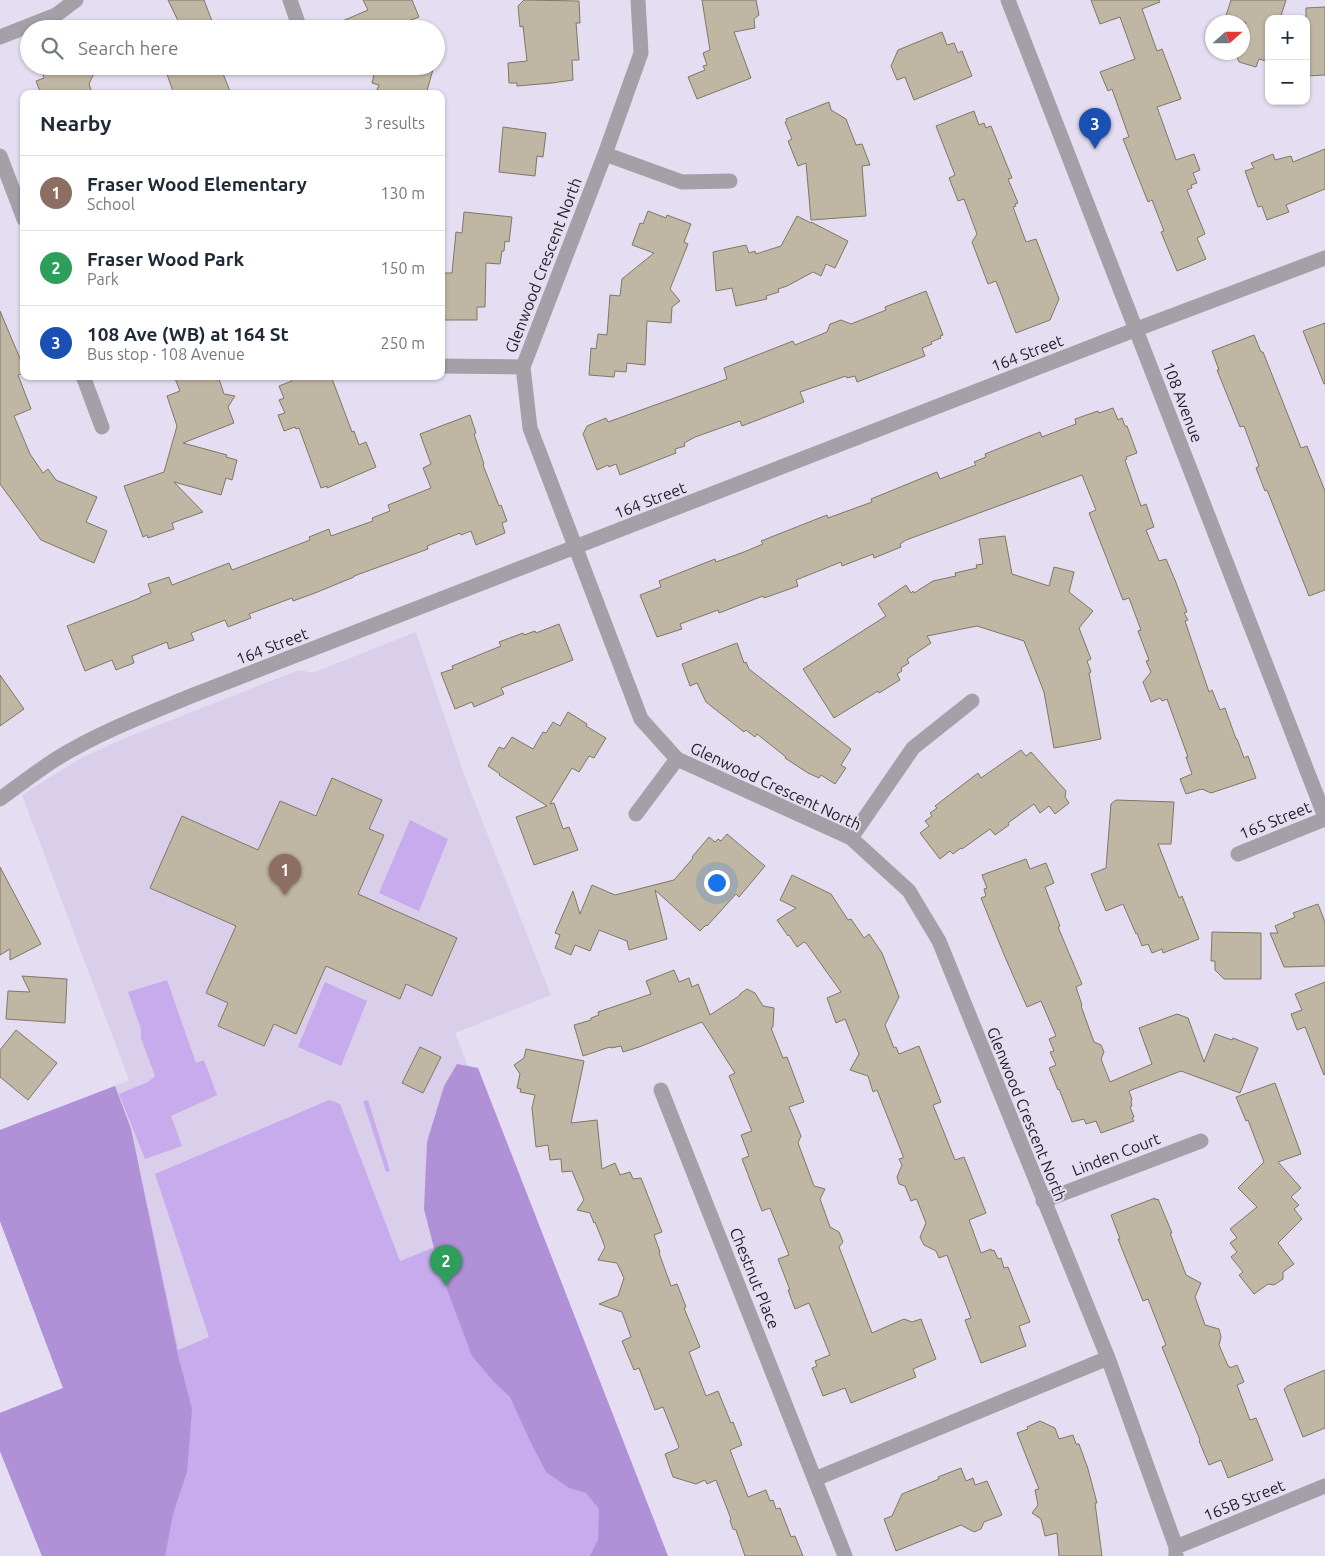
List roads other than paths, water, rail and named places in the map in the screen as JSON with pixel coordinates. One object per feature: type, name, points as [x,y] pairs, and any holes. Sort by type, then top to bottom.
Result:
[{"type":"street","points":[[43,20],[56,15],[76,0]]},
{"type":"street","points":[[290,0],[297,20]]},
{"type":"street","name":"Glenwood Crescent North","points":[[638,0],[641,53],[605,154],[523,367],[530,428],[641,719],[678,759],[851,838],[909,891],[939,941],[1108,1358],[1176,1551]]},
{"type":"street","name":"108 Avenue","points":[[1008,0],[1325,818]]},
{"type":"street","points":[[0,37],[20,29]]},
{"type":"street","points":[[605,154],[682,182],[730,182]]},
{"type":"street","points":[[0,156],[20,208]]},
{"type":"street","name":"164 Street","points":[[0,800],[57,759],[108,731],[191,696],[1136,329],[1325,258]]},
{"type":"street","points":[[445,366],[523,367]]},
{"type":"street","points":[[84,380],[102,427]]},
{"type":"street","points":[[851,838],[913,748],[972,701]]},
{"type":"street","points":[[636,814],[678,759]]},
{"type":"street","name":"165 Street","points":[[1238,854],[1325,818]]},
{"type":"street","name":"Chestnut Place","points":[[662,1090],[845,1556]]},
{"type":"street","name":"Linden Court","points":[[1043,1201],[1201,1140]]},
{"type":"street","points":[[815,1479],[1108,1358]]},
{"type":"street","name":"165B Street","points":[[1176,1551],[1325,1486]]},
{"type":"place","name":"108 Ave (WB) at 164 St","points":[[1095,149]]},
{"type":"place","name":"Fraser Wood Elementary","points":[[285,895]]},
{"type":"place","name":"Fraser Wood Park","points":[[446,1286]]}]
